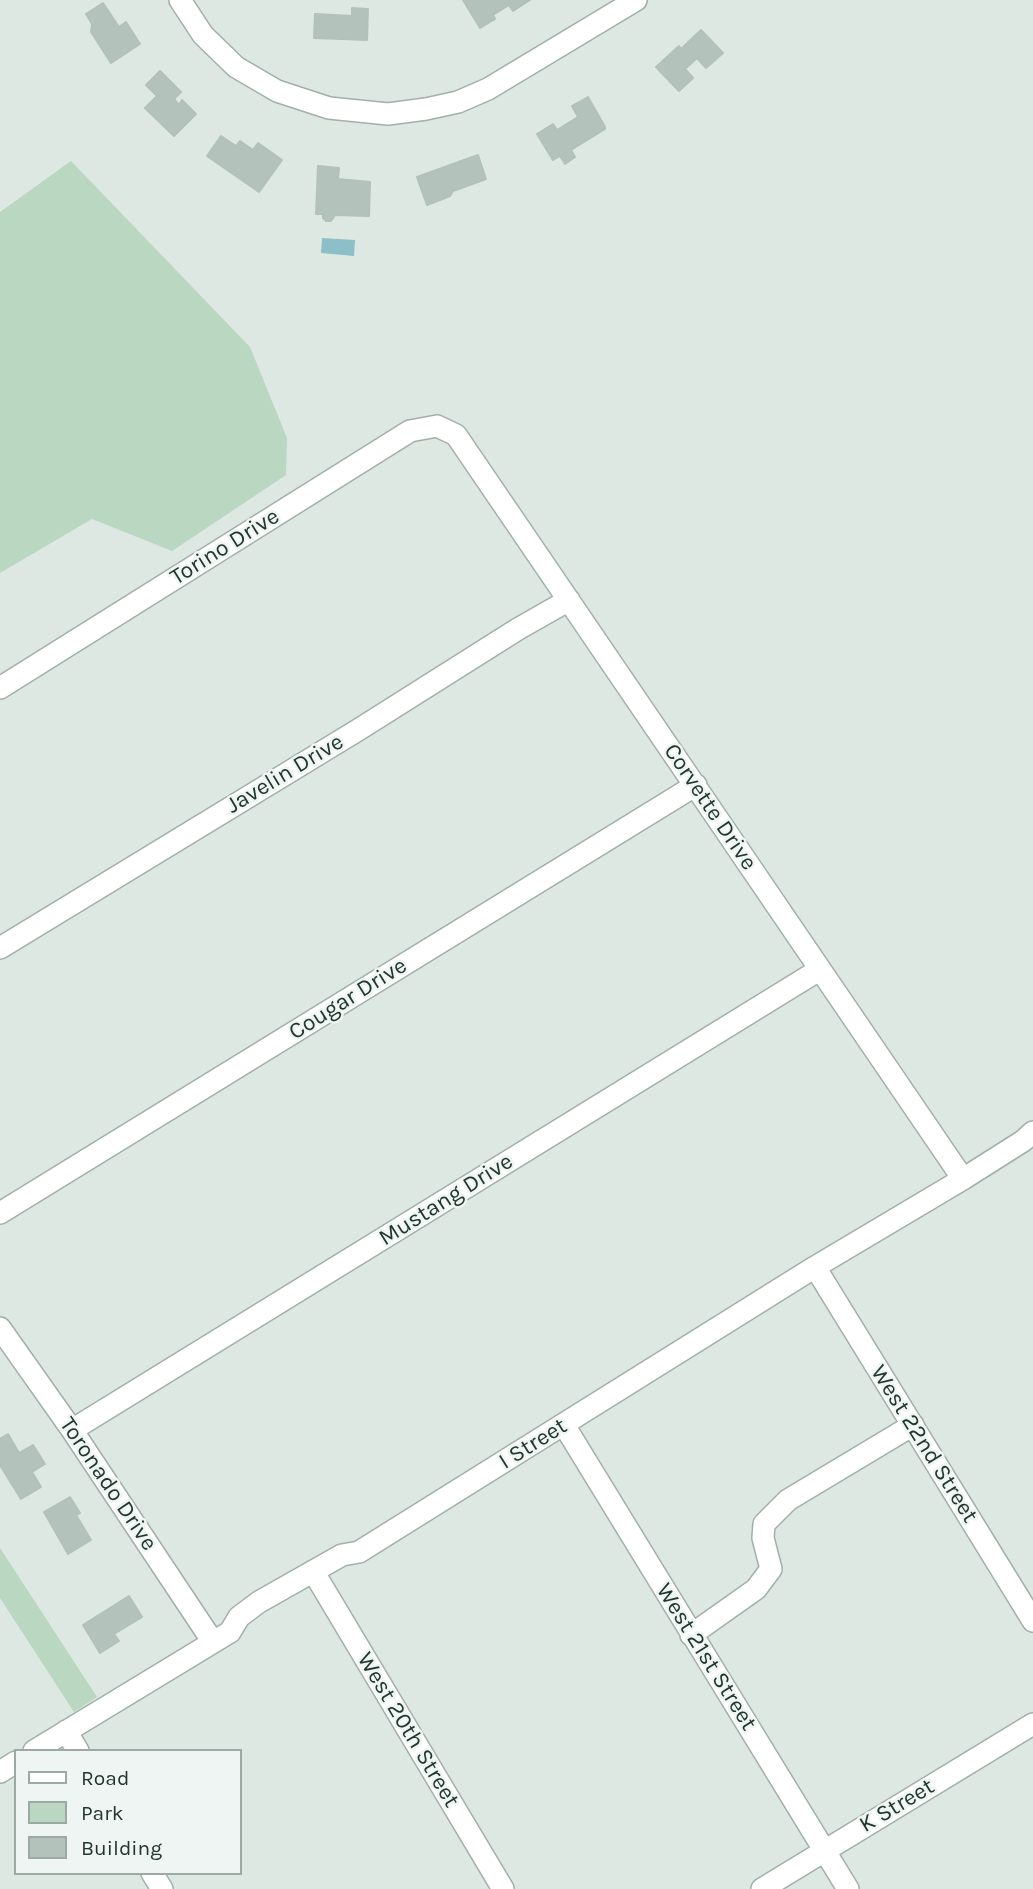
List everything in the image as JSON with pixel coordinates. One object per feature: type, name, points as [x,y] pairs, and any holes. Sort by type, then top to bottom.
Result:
[{"type":"street","points":[[180,0],[204,34],[236,67],[277,91],[329,108],[388,114],[458,102],[488,89],[636,0]]},
{"type":"street","name":"Torino Drive","points":[[0,688],[410,431],[437,426],[456,435]]},
{"type":"street","name":"Corvette Drive","points":[[456,435],[963,1179]]},
{"type":"street","name":"Javelin Drive","points":[[0,948],[569,600]]},
{"type":"street","name":"Cougar Drive","points":[[0,1213],[695,785]]},
{"type":"street","name":"Mustang Drive","points":[[72,1430],[819,970]]},
{"type":"street","name":"I Street","points":[[37,1749],[230,1632],[239,1617],[259,1602],[342,1555],[359,1552],[963,1179],[1033,1132]]},
{"type":"street","name":"West 22nd Street","points":[[815,1268],[1033,1621]]},
{"type":"street","name":"Toronado Drive","points":[[0,1328],[72,1430],[213,1642]]},
{"type":"street","name":"West 21st Street","points":[[564,1425],[848,1889]]},
{"type":"street","points":[[691,1636],[756,1589],[771,1569],[763,1538],[764,1524],[788,1500],[913,1425]]},
{"type":"street","name":"West 20th Street","points":[[313,1571],[503,1889]]},
{"type":"street","name":"K Street","points":[[762,1889],[1033,1724]]},
{"type":"street","points":[[66,1731],[77,1749]]},
{"type":"green space","points":[[71,161],[250,347],[287,438],[286,475],[172,551],[92,519],[0,573],[0,212]]},
{"type":"green space","points":[[0,1548],[97,1697],[74,1712],[0,1598]]},
{"type":"water","points":[[322,238],[355,240],[354,256],[321,253]]},
{"type":"building","points":[[463,0],[530,0],[513,11],[509,5],[493,15],[495,19],[480,28]]},
{"type":"building","points":[[103,3],[119,27],[126,22],[140,44],[111,63],[91,32],[92,24],[86,14]]},
{"type":"building","points":[[352,8],[368,9],[367,40],[314,38],[315,14],[352,16]]},
{"type":"building","points":[[701,30],[723,53],[706,68],[697,58],[685,69],[693,78],[679,91],[656,67]]},
{"type":"building","points":[[160,71],[181,92],[174,99],[179,105],[182,100],[196,114],[174,136],[145,108],[157,96],[146,85]]},
{"type":"building","points":[[588,97],[605,129],[571,150],[575,157],[565,164],[560,156],[553,160],[537,134],[553,124],[557,130],[578,117],[572,106]]},
{"type":"building","points":[[221,136],[236,146],[240,141],[253,150],[258,143],[282,160],[259,192],[207,156]]},
{"type":"building","points":[[478,155],[486,179],[453,191],[450,196],[427,205],[417,177]]},
{"type":"building","points":[[318,166],[339,168],[338,179],[370,182],[369,216],[335,215],[331,221],[326,221],[323,214],[316,214]]},
{"type":"building","points":[[8,1434],[19,1453],[33,1445],[45,1464],[32,1472],[41,1487],[21,1499],[0,1465],[0,1439]]},
{"type":"building","points":[[70,1497],[80,1513],[76,1515],[91,1540],[68,1554],[44,1512]]},
{"type":"building","points":[[129,1596],[142,1617],[114,1634],[119,1641],[100,1653],[83,1625]]}]
